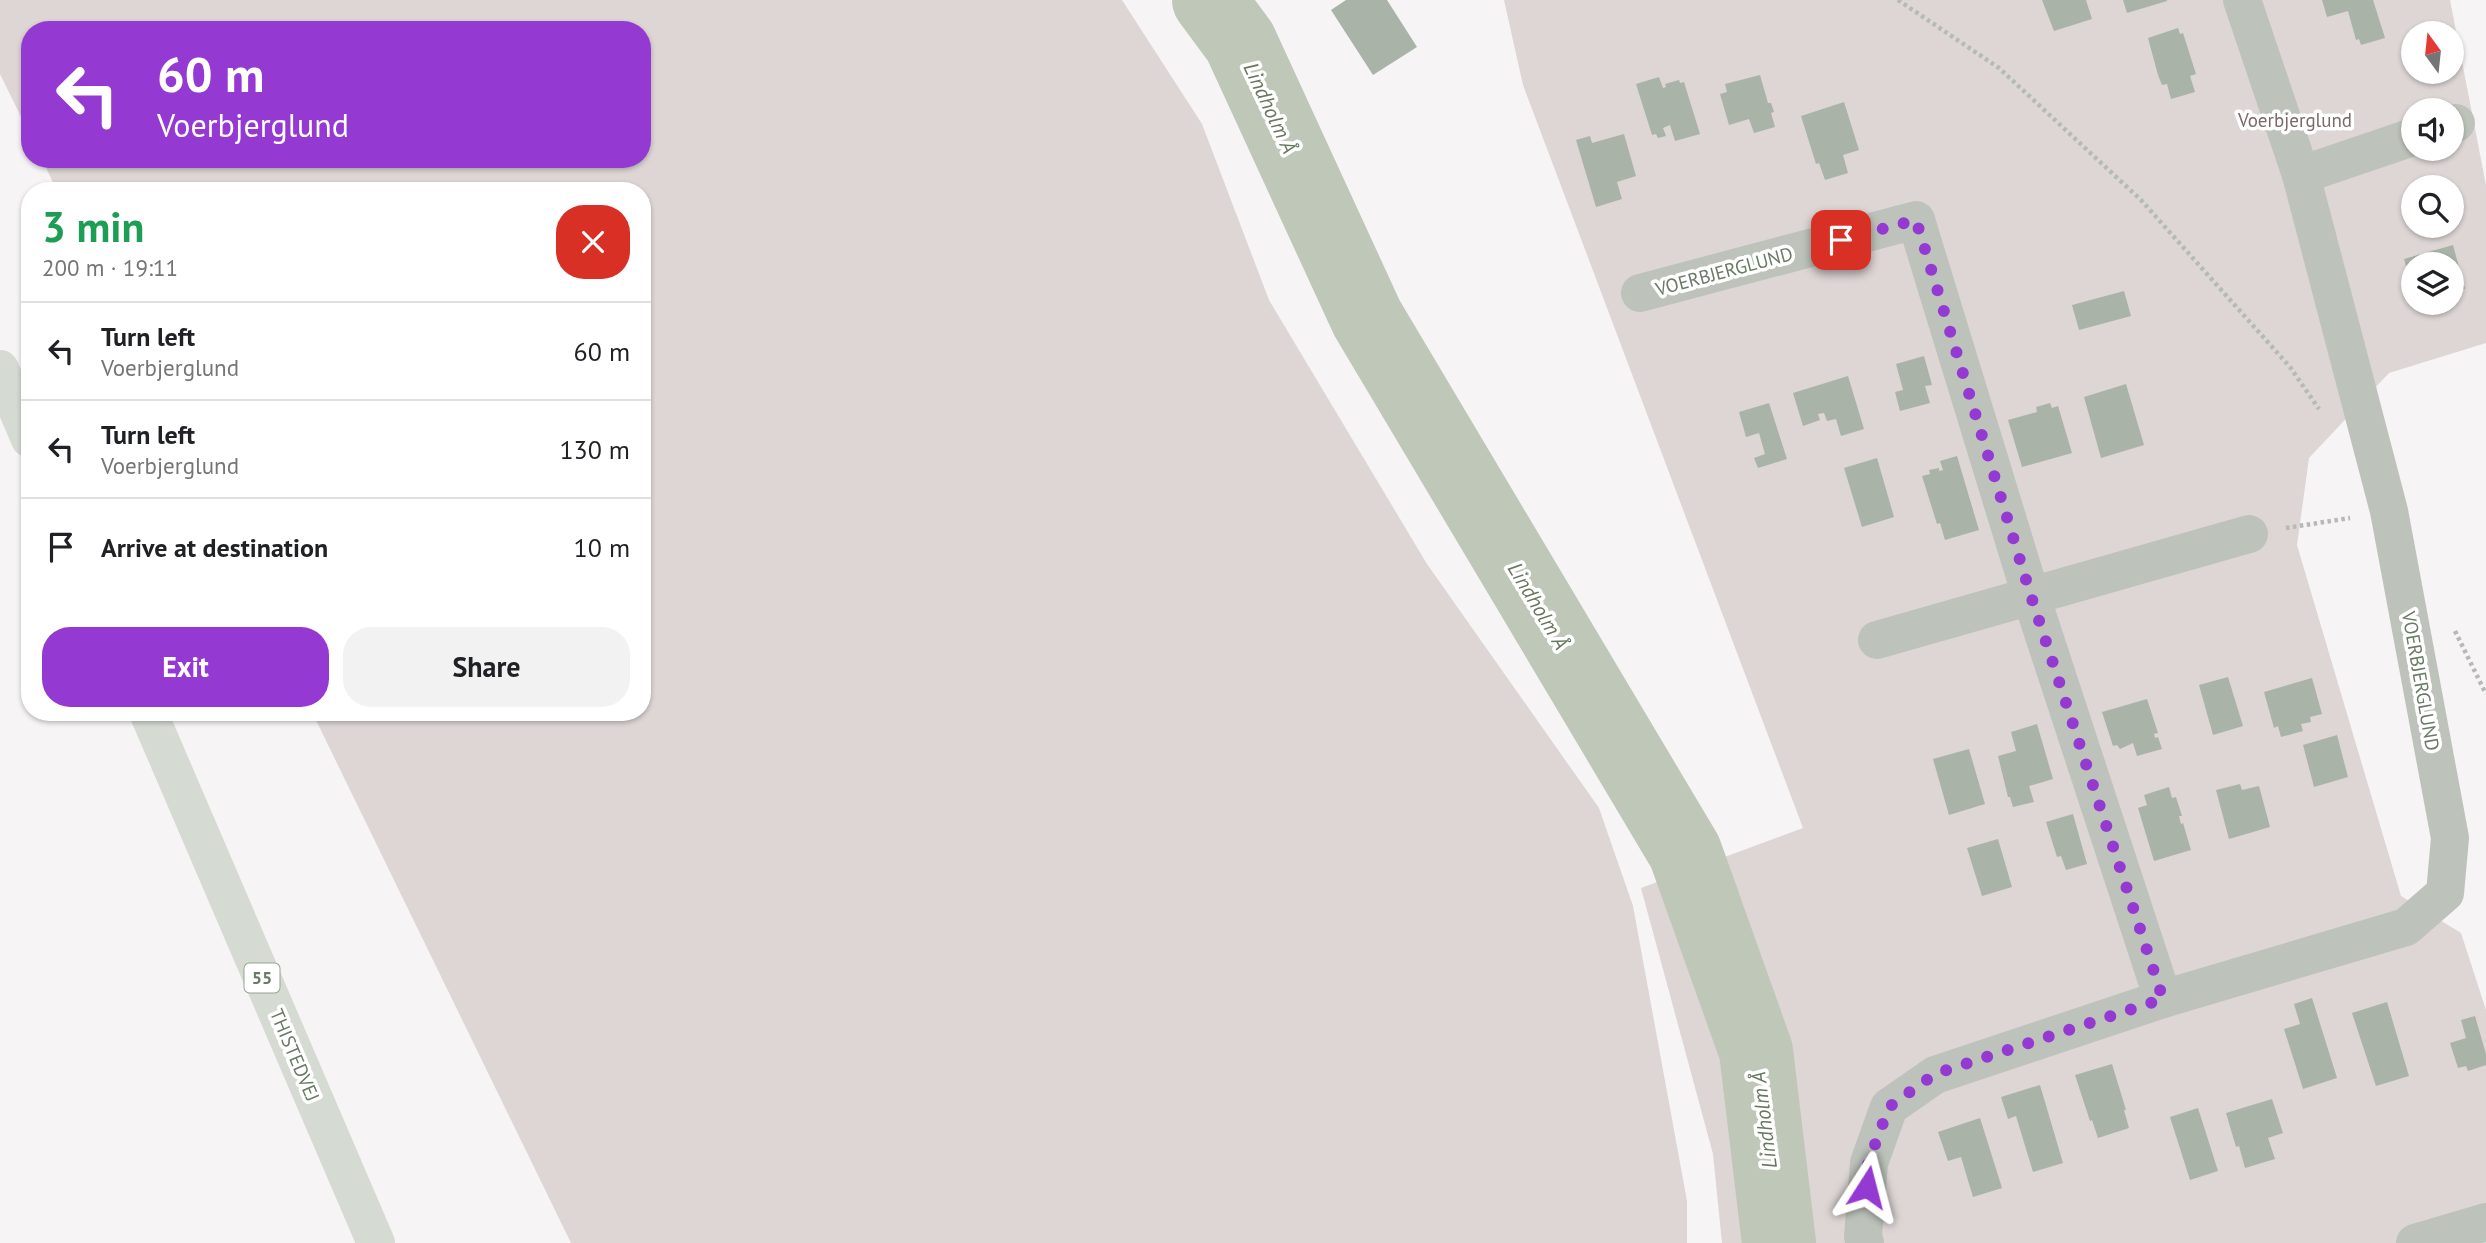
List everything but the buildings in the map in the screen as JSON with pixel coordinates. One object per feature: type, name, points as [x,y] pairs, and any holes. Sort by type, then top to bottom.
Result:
[{"type":"main road","points":[[0,369],[21,418]]},
{"type":"main road","name":"THISTEDVEJ","points":[[152,721],[376,1243]]},
{"type":"street","name":"VOERBJERGLUND","points":[[1865,1243],[1863,1236],[1868,1163],[1889,1107],[1935,1074],[2163,999],[2406,927],[2445,893],[2450,838],[2389,512],[2301,175],[2242,0]]},
{"type":"street","points":[[2301,175],[2401,141]]},
{"type":"street","name":"VOERBJERGLUND","points":[[1640,293],[1916,220],[2031,596],[2163,999]]},
{"type":"street","points":[[1877,640],[2249,534]]},
{"type":"street","points":[[2415,1243],[2486,1222]]},
{"type":"path","points":[[1898,0],[1999,68],[2141,200],[2290,367],[2320,411]]},
{"type":"path","points":[[2249,534],[2389,512]]},
{"type":"green space","points":[[0,0],[1122,0],[1202,124],[1269,300],[1427,564],[1599,808],[1633,906],[1687,1201],[1687,1243],[571,1243],[316,721],[651,721],[651,182],[53,182],[46,168],[651,168],[651,21],[21,21],[21,117],[0,74]]},
{"type":"green space","name":"Voerbjerglund","points":[[1504,0],[2450,0],[2454,21],[2401,21],[2401,84],[2464,84],[2464,72],[2486,185],[2486,343],[2389,373],[2309,458],[2297,545],[2401,896],[2461,933],[2486,1010],[2486,1243],[1722,1243],[1713,1154],[1641,888],[1803,828],[1523,85]]},
{"type":"waterway","name":"Lindholm Å","points":[[1209,0],[1240,42],[1367,318],[1685,852],[1756,1051],[1779,1243]]},
{"type":"route","points":[[1841,240],[1916,220],[2031,596],[2163,999],[1935,1074],[1889,1107],[1868,1163],[1867,1187]]}]
